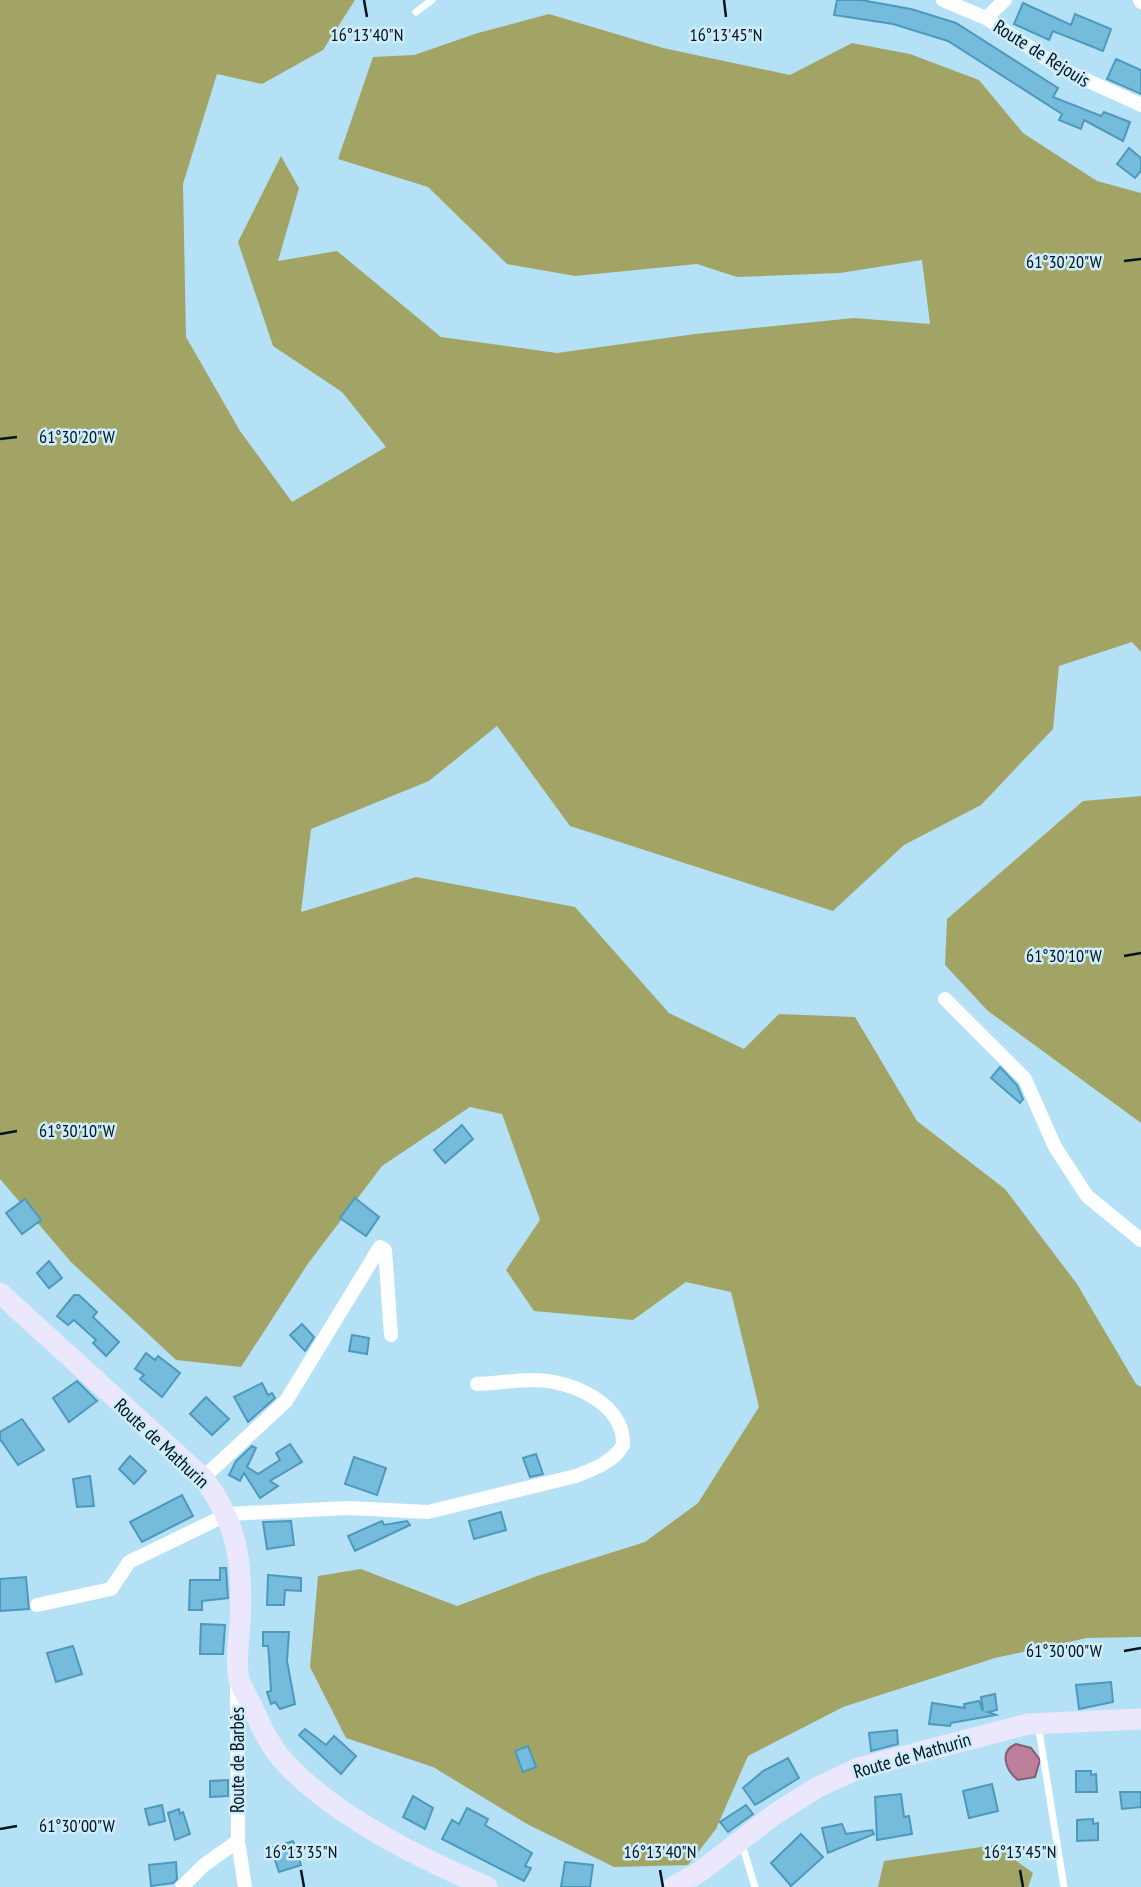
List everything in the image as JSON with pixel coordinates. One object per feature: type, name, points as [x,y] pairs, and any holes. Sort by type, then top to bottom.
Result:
[{"type":"street","name":"Route de Rejouis","points":[[943,0],[986,18],[1060,68],[1141,105]]},
{"type":"street","points":[[986,18],[1005,0]]},
{"type":"street","points":[[945,999],[1025,1079],[1055,1147],[1087,1196],[1141,1240]]},
{"type":"street","points":[[203,1478],[286,1401],[380,1247],[385,1250],[391,1335]]},
{"type":"street","name":"Route de Mathurin","points":[[0,1293],[203,1478],[228,1514],[238,1552],[240,1582],[237,1674],[266,1738],[286,1764],[319,1794],[388,1837],[487,1887]]},
{"type":"street","points":[[37,1605],[111,1589],[129,1562],[228,1514],[348,1508],[414,1513],[440,1510],[576,1476],[592,1470],[620,1452],[623,1446],[613,1413],[583,1392],[537,1380],[477,1384]]},
{"type":"street","name":"Route de Barbès","points":[[237,1674],[238,1841],[245,1887]]},
{"type":"street","name":"Route de Mathurin","points":[[673,1887],[702,1871],[786,1807],[818,1787],[859,1768],[1038,1724],[1141,1719]]},
{"type":"street","points":[[182,1887],[204,1865],[238,1841]]},
{"type":"lane","points":[[416,12],[432,0]]},
{"type":"lane","points":[[1038,1724],[1064,1887]]},
{"type":"lane","points":[[741,1842],[755,1887]]},
{"type":"green space","points":[[0,0],[355,0],[323,50],[262,84],[217,74],[183,184],[186,337],[240,431],[292,502],[386,447],[342,392],[273,346],[238,242],[281,156],[299,188],[278,261],[337,251],[441,337],[557,353],[695,334],[854,318],[930,324],[922,260],[840,273],[737,277],[697,264],[575,276],[507,264],[428,187],[338,159],[373,57],[414,55],[478,33],[549,14],[663,48],[790,75],[852,43],[910,54],[979,80],[1023,133],[1097,181],[1141,193],[1141,652],[1132,642],[1059,666],[1053,729],[981,805],[904,845],[833,911],[570,826],[497,726],[429,781],[311,829],[301,912],[416,877],[575,907],[669,1013],[744,1049],[779,1014],[855,1017],[917,1121],[1005,1189],[1077,1284],[1136,1384],[1141,1387],[1141,1637],[1087,1638],[995,1658],[843,1707],[748,1756],[716,1829],[688,1865],[614,1867],[527,1824],[433,1767],[346,1738],[310,1667],[318,1576],[361,1569],[457,1606],[537,1576],[645,1542],[698,1503],[759,1407],[731,1292],[686,1282],[633,1320],[534,1311],[506,1270],[540,1220],[502,1114],[470,1107],[382,1166],[307,1265],[241,1367],[176,1360],[71,1262],[0,1179]]},
{"type":"green space","points":[[1141,796],[1141,1123],[988,1011],[945,965],[947,919],[1083,801]]},
{"type":"green space","points":[[995,1845],[1033,1873],[1028,1887],[878,1887],[884,1861]]},
{"type":"shaded area","points":[[1016,1744],[1031,1748],[1040,1760],[1035,1777],[1018,1780],[1007,1766],[1007,1751]]},
{"type":"building","points":[[837,0],[861,0],[911,9],[956,23],[1058,88],[1053,97],[1101,116],[1104,112],[1130,122],[1123,141],[1084,120],[1081,129],[1059,120],[1062,114],[948,41],[893,24],[834,15]]},
{"type":"building","points":[[1023,3],[1071,25],[1075,14],[1111,29],[1103,51],[1053,31],[1049,40],[1014,24]]},
{"type":"building","points":[[1116,59],[1141,70],[1141,94],[1107,79]]},
{"type":"building","points":[[1129,148],[1141,158],[1141,171],[1135,178],[1117,164]]},
{"type":"building","points":[[1000,1067],[1017,1085],[1023,1099],[1020,1103],[991,1078]]},
{"type":"building","points":[[462,1125],[473,1139],[445,1163],[434,1150]]},
{"type":"building","points":[[355,1198],[379,1217],[366,1236],[340,1218]]},
{"type":"building","points":[[25,1199],[41,1220],[22,1234],[6,1213]]},
{"type":"building","points":[[49,1261],[62,1278],[49,1288],[37,1273]]},
{"type":"building","points":[[74,1295],[79,1295],[97,1312],[93,1317],[119,1342],[106,1356],[93,1343],[96,1340],[74,1320],[68,1325],[57,1316]]},
{"type":"building","points":[[302,1324],[314,1337],[305,1351],[290,1335]]},
{"type":"building","points":[[352,1335],[369,1338],[367,1354],[349,1351]]},
{"type":"building","points":[[146,1353],[155,1360],[158,1356],[180,1373],[162,1397],[140,1379],[144,1375],[135,1369]]},
{"type":"building","points":[[77,1381],[97,1401],[69,1422],[53,1398]]},
{"type":"building","points":[[262,1383],[268,1395],[272,1393],[275,1398],[248,1422],[234,1397]]},
{"type":"building","points":[[206,1397],[229,1419],[212,1435],[190,1414]]},
{"type":"building","points":[[22,1419],[44,1450],[18,1465],[0,1439],[0,1432]]},
{"type":"building","points":[[290,1444],[302,1462],[270,1481],[278,1486],[260,1498],[244,1473],[240,1481],[229,1475],[236,1461],[252,1446],[256,1448],[247,1467],[258,1474],[280,1460],[276,1453]]},
{"type":"building","points":[[536,1454],[543,1474],[530,1477],[523,1458]]},
{"type":"building","points":[[130,1456],[146,1471],[134,1484],[119,1469]]},
{"type":"building","points":[[354,1457],[386,1468],[377,1495],[345,1484]]},
{"type":"building","points":[[90,1476],[94,1506],[77,1507],[73,1479]]},
{"type":"building","points":[[182,1495],[193,1516],[142,1542],[130,1522]]},
{"type":"building","points":[[501,1512],[506,1530],[474,1539],[469,1521]]},
{"type":"building","points":[[291,1521],[294,1545],[267,1549],[263,1522]]},
{"type":"building","points":[[382,1521],[384,1525],[407,1521],[410,1525],[355,1551],[348,1536]]},
{"type":"building","points":[[220,1568],[226,1568],[228,1598],[202,1601],[202,1610],[189,1610],[190,1580],[220,1580]]},
{"type":"building","points":[[268,1575],[301,1578],[301,1591],[285,1590],[284,1605],[267,1605]]},
{"type":"building","points":[[26,1577],[29,1609],[0,1611],[0,1579]]},
{"type":"building","points":[[201,1624],[225,1625],[223,1654],[200,1654]]},
{"type":"building","points":[[263,1632],[289,1632],[287,1661],[295,1704],[280,1709],[275,1702],[271,1704],[267,1692],[271,1691],[269,1656],[268,1646],[263,1646]]},
{"type":"building","points":[[73,1646],[82,1674],[56,1682],[47,1653]]},
{"type":"building","points":[[1111,1682],[1113,1702],[1079,1709],[1076,1685]]},
{"type":"building","points":[[995,1694],[997,1710],[988,1712],[996,1715],[951,1723],[950,1726],[929,1724],[932,1703],[965,1708],[964,1704],[979,1701],[983,1711],[981,1697]]},
{"type":"building","points":[[305,1729],[326,1745],[334,1736],[356,1756],[341,1774],[299,1735]]},
{"type":"building","points":[[897,1730],[898,1744],[871,1751],[869,1733]]},
{"type":"building","points":[[528,1746],[536,1767],[523,1772],[515,1751]]},
{"type":"building","points":[[788,1758],[799,1778],[755,1805],[743,1788],[763,1771]]},
{"type":"building","points":[[1076,1771],[1091,1771],[1091,1775],[1096,1774],[1097,1792],[1076,1792]]},
{"type":"building","points":[[228,1780],[228,1796],[210,1797],[210,1781]]},
{"type":"building","points":[[992,1784],[998,1811],[969,1818],[963,1791]]},
{"type":"building","points":[[1120,1792],[1141,1792],[1141,1807],[1122,1809]]},
{"type":"building","points":[[901,1794],[904,1817],[909,1816],[912,1834],[877,1840],[875,1797]]},
{"type":"building","points":[[413,1796],[433,1808],[425,1829],[403,1817]]},
{"type":"building","points":[[162,1805],[165,1821],[149,1825],[145,1809]]},
{"type":"building","points":[[746,1805],[753,1814],[728,1832],[720,1822]]},
{"type":"building","points":[[467,1808],[488,1819],[485,1825],[532,1853],[525,1866],[531,1868],[524,1881],[442,1839],[452,1820],[459,1824]]},
{"type":"building","points":[[179,1809],[180,1814],[183,1812],[190,1834],[175,1840],[168,1813]]},
{"type":"building","points":[[1093,1819],[1093,1824],[1098,1823],[1098,1840],[1077,1841],[1077,1820]]},
{"type":"building","points":[[842,1824],[846,1834],[872,1830],[874,1834],[828,1853],[822,1828]]},
{"type":"building","points":[[801,1834],[823,1857],[791,1886],[771,1863]]},
{"type":"building","points":[[293,1841],[301,1865],[279,1872],[271,1848]]},
{"type":"building","points":[[176,1862],[177,1879],[173,1883],[151,1886],[149,1865]]},
{"type":"building","points":[[565,1862],[593,1865],[590,1887],[561,1887]]}]
